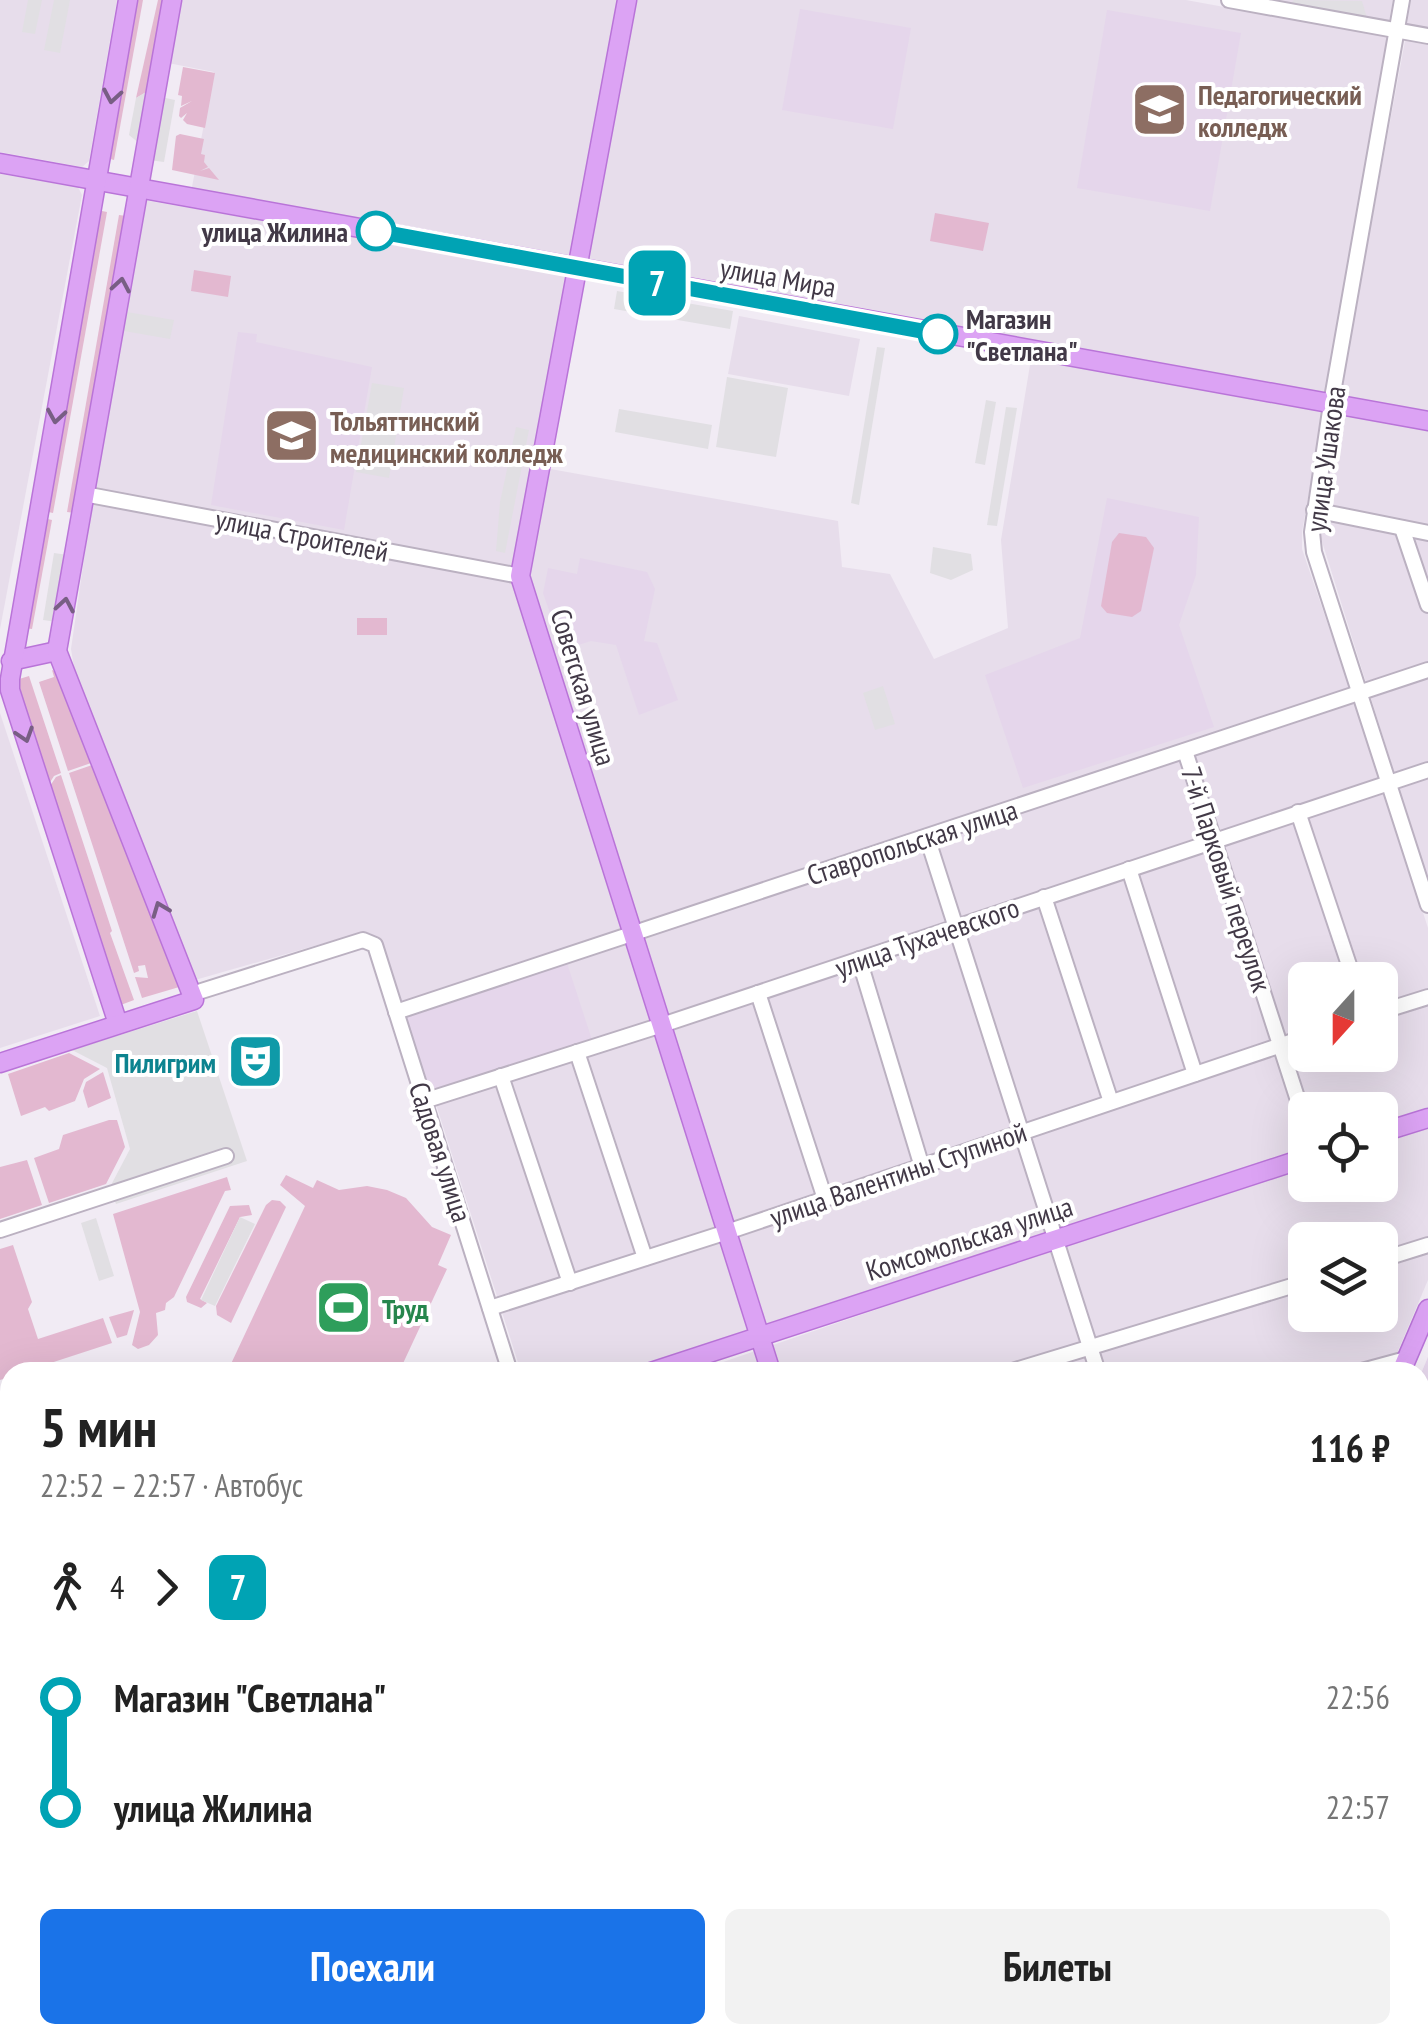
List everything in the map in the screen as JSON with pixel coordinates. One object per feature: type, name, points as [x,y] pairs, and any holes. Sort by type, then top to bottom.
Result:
[{"type":"main road","points":[[118,1024],[10,690],[6,663],[128,0]]},
{"type":"main road","points":[[0,1063],[193,997],[57,651],[172,0]]},
{"type":"main road","name":"Советская улица","points":[[627,0],[520,576],[768,1362]]},
{"type":"main road","name":"улица Мира","points":[[0,163],[1428,422]]},
{"type":"main road","points":[[6,663],[57,651]]},
{"type":"main road","points":[[1398,1128],[1428,1118]]},
{"type":"main road","name":"Комсомольская улица","points":[[681,1362],[1288,1163]]},
{"type":"main road","points":[[1406,1362],[1428,1309]]},
{"type":"street","points":[[1229,0],[1428,36]]},
{"type":"street","name":"улица Ушакова","points":[[1402,0],[1314,510],[1314,552],[1428,905]]},
{"type":"street","name":"улица Строителей","points":[[84,494],[520,576]]},
{"type":"street","points":[[1314,510],[1428,533]]},
{"type":"street","points":[[1402,528],[1428,605]]},
{"type":"street","name":"Ставропольская улица","points":[[396,1012],[1428,670]]},
{"type":"street","name":"7-й Парковый переулок","points":[[1185,751],[1296,1092]]},
{"type":"street","name":"улица Тухачевского","points":[[424,1100],[662,1026],[1428,770]]},
{"type":"street","points":[[1298,812],[1348,962]]},
{"type":"street","points":[[927,837],[1095,1362]]},
{"type":"street","points":[[1129,869],[1195,1074]]},
{"type":"street","points":[[1044,897],[1111,1102]]},
{"type":"street","name":"Садовая улица","points":[[193,997],[362,940],[375,945],[507,1362]]},
{"type":"street","points":[[858,960],[922,1166]]},
{"type":"street","points":[[758,993],[825,1199]]},
{"type":"street","points":[[1398,1006],[1428,997]]},
{"type":"street","name":"улица Валентины Ступиной","points":[[490,1308],[1288,1042]]},
{"type":"street","points":[[577,1052],[646,1258]]},
{"type":"street","points":[[501,1076],[570,1283]]},
{"type":"street","points":[[0,1230],[226,1156]]},
{"type":"street","points":[[1398,1254],[1428,1245]]},
{"type":"street","points":[[1041,1362],[1288,1287]]},
{"type":"shaded area","points":[[0,0],[117,0],[89,161],[82,167],[0,152]]},
{"type":"shaded area","points":[[28,0],[42,0],[35,34],[22,32]]},
{"type":"shaded area","points":[[54,0],[70,0],[60,53],[44,50]]},
{"type":"shaded area","points":[[135,0],[143,0],[114,160],[107,158]]},
{"type":"shaded area","points":[[158,0],[166,0],[150,90],[136,98]]},
{"type":"shaded area","points":[[175,0],[622,0],[572,264],[191,192],[214,72],[163,62]]},
{"type":"shaded area","points":[[633,0],[1186,0],[1387,37],[1324,398],[582,266]]},
{"type":"shaded area","points":[[1269,0],[1393,0],[1389,21]]},
{"type":"shaded area","points":[[1294,0],[1362,1],[1369,25],[1285,10]]},
{"type":"shaded area","points":[[1411,0],[1428,0],[1428,28],[1407,24]]},
{"type":"shaded area","points":[[800,9],[911,28],[893,129],[782,110]]},
{"type":"shaded area","name":"Педагогический колледж","points":[[1107,10],[1241,33],[1210,211],[1077,188]]},
{"type":"shaded area","points":[[1405,41],[1428,45],[1428,413],[1339,397]]},
{"type":"shaded area","points":[[183,67],[215,73],[205,128],[187,124],[183,120],[187,113],[179,116],[180,108],[192,101],[181,106],[182,96],[178,95]]},
{"type":"shaded area","points":[[151,89],[139,143],[129,135],[136,98]]},
{"type":"shaded area","points":[[161,97],[175,100],[164,162],[149,160]]},
{"type":"shaded area","points":[[176,136],[204,139],[201,154],[205,155],[208,167],[200,171],[209,168],[219,180],[172,170]]},
{"type":"shaded area","points":[[0,174],[78,187],[82,195],[0,629]]},
{"type":"shaded area","points":[[143,200],[571,273],[518,574],[90,492]]},
{"type":"shaded area","points":[[97,210],[107,212],[53,513],[44,511]]},
{"type":"shaded area","points":[[935,213],[989,223],[983,251],[930,241]]},
{"type":"shaded area","points":[[119,215],[127,216],[75,513],[67,512]]},
{"type":"shaded area","points":[[194,270],[231,276],[228,297],[191,291]]},
{"type":"shaded area","points":[[617,291],[733,311],[730,329],[614,309]]},
{"type":"shaded area","points":[[121,311],[174,320],[170,339],[118,330]]},
{"type":"shaded area","points":[[739,316],[860,339],[849,396],[728,374]]},
{"type":"shaded area","name":"Тольяттинский медицинский колледж","points":[[238,332],[257,334],[256,342],[372,367],[344,530],[211,505]]},
{"type":"shaded area","points":[[877,347],[885,348],[859,505],[851,503]]},
{"type":"shaded area","points":[[1031,359],[1324,408],[1302,549],[1351,692],[636,932],[525,577],[545,468],[838,521],[842,567],[890,574],[934,659],[1008,628],[1001,540]]},
{"type":"shaded area","points":[[727,377],[788,388],[776,457],[716,447]]},
{"type":"shaded area","points":[[372,383],[404,388],[389,478],[356,472]]},
{"type":"shaded area","points":[[986,400],[996,402],[985,465],[975,463]]},
{"type":"shaded area","points":[[1006,407],[1017,408],[997,526],[987,525]]},
{"type":"shaded area","points":[[619,409],[712,425],[708,449],[615,432]]},
{"type":"shaded area","points":[[1339,411],[1428,427],[1428,881],[1320,535]]},
{"type":"shaded area","points":[[516,427],[529,430],[505,553],[496,551],[500,502]]},
{"type":"shaded area","points":[[1107,498],[1199,517],[1196,575],[1179,625],[1214,727],[1023,788],[985,675],[1080,638]]},
{"type":"shaded area","points":[[92,504],[516,576],[628,934],[403,1006],[384,946],[370,933],[195,980],[76,680],[71,649]]},
{"type":"shaded area","points":[[43,518],[52,520],[32,629],[24,628]]},
{"type":"shaded area","points":[[1119,533],[1146,537],[1154,548],[1141,611],[1132,617],[1107,613],[1101,606],[1112,542]]},
{"type":"shaded area","points":[[933,547],[971,554],[973,570],[951,580],[930,573]]},
{"type":"shaded area","points":[[54,553],[68,555],[57,622],[43,620]]},
{"type":"shaded area","points":[[580,558],[647,572],[655,589],[644,641],[657,643],[678,700],[639,715],[616,645],[591,641],[563,650],[543,593],[548,568],[577,574]]},
{"type":"shaded area","points":[[357,618],[387,618],[387,635],[357,635]]},
{"type":"shaded area","points":[[52,670],[58,673],[94,762],[68,771],[39,682],[54,677]]},
{"type":"shaded area","points":[[29,676],[61,773],[47,787],[16,680]]},
{"type":"shaded area","points":[[883,686],[895,724],[875,730],[863,693]]},
{"type":"shaded area","points":[[1354,698],[1428,928],[1428,1115],[1398,1125],[1398,1092],[1288,1092],[1288,1162],[762,1333],[638,938]]},
{"type":"shaded area","points":[[0,713],[100,1016],[0,1048]]},
{"type":"shaded area","points":[[95,764],[186,985],[142,998],[135,977],[148,978],[145,965],[138,966],[139,971],[134,973],[69,773]]},
{"type":"shaded area","points":[[61,775],[134,1000],[118,1006],[48,789]]},
{"type":"shaded area","points":[[630,939],[755,1334],[666,1362],[518,1362],[407,1013]]},
{"type":"shaded area","points":[[567,963],[592,1040],[427,1093],[402,1015]]},
{"type":"shaded area","points":[[197,1011],[247,1161],[116,1204],[110,1187],[130,1149],[107,1068],[72,1050]]},
{"type":"shaded area","points":[[69,1053],[100,1069],[84,1079],[75,1101],[21,1116],[8,1074]]},
{"type":"shaded area","points":[[103,1072],[111,1098],[88,1108],[83,1091],[86,1082]]},
{"type":"shaded area","points":[[117,1120],[125,1147],[106,1184],[49,1203],[34,1158],[59,1149],[63,1135]]},
{"type":"shaded area","points":[[1428,1121],[1428,1280],[1393,1362],[723,1362],[1288,1169],[1288,1202],[1398,1202],[1398,1132]]},
{"type":"shaded area","points":[[27,1160],[42,1205],[0,1219],[0,1167]]},
{"type":"shaded area","name":"Труд","points":[[286,1175],[313,1188],[317,1180],[339,1190],[367,1186],[387,1190],[406,1198],[432,1227],[451,1235],[438,1265],[447,1269],[404,1362],[232,1362],[305,1206],[280,1185]]},
{"type":"shaded area","points":[[227,1177],[231,1190],[225,1191],[174,1297],[166,1303],[165,1310],[156,1313],[158,1335],[149,1345],[138,1349],[132,1345],[140,1312],[113,1214]]},
{"type":"shaded area","points":[[272,1200],[286,1207],[231,1323],[217,1315],[216,1306]]},
{"type":"shaded area","points":[[249,1205],[252,1215],[240,1217],[200,1299],[207,1303],[201,1308],[187,1302],[230,1206]]},
{"type":"shaded area","points":[[240,1217],[255,1224],[215,1306],[201,1300]]},
{"type":"shaded area","points":[[96,1218],[114,1276],[99,1281],[81,1223]]},
{"type":"shaded area","points":[[13,1245],[32,1302],[28,1309],[38,1339],[103,1318],[112,1343],[54,1362],[0,1362],[0,1249]]},
{"type":"shaded area","points":[[134,1310],[127,1335],[117,1338],[109,1317]]},
{"type":"bus line","name":"7","points":[[376,231],[938,334]]},
{"type":"place","name":"Педагогический колледж","points":[[1159,110]]},
{"type":"place","name":"улица Жилина","points":[[376,231]]},
{"type":"place","name":"Магазин \"Светлана\"","points":[[938,334]]},
{"type":"place","name":"Тольяттинский медицинский колледж","points":[[291,436]]},
{"type":"place","name":"Пилигрим","points":[[255,1062]]},
{"type":"place","name":"Труд","points":[[343,1308]]}]
